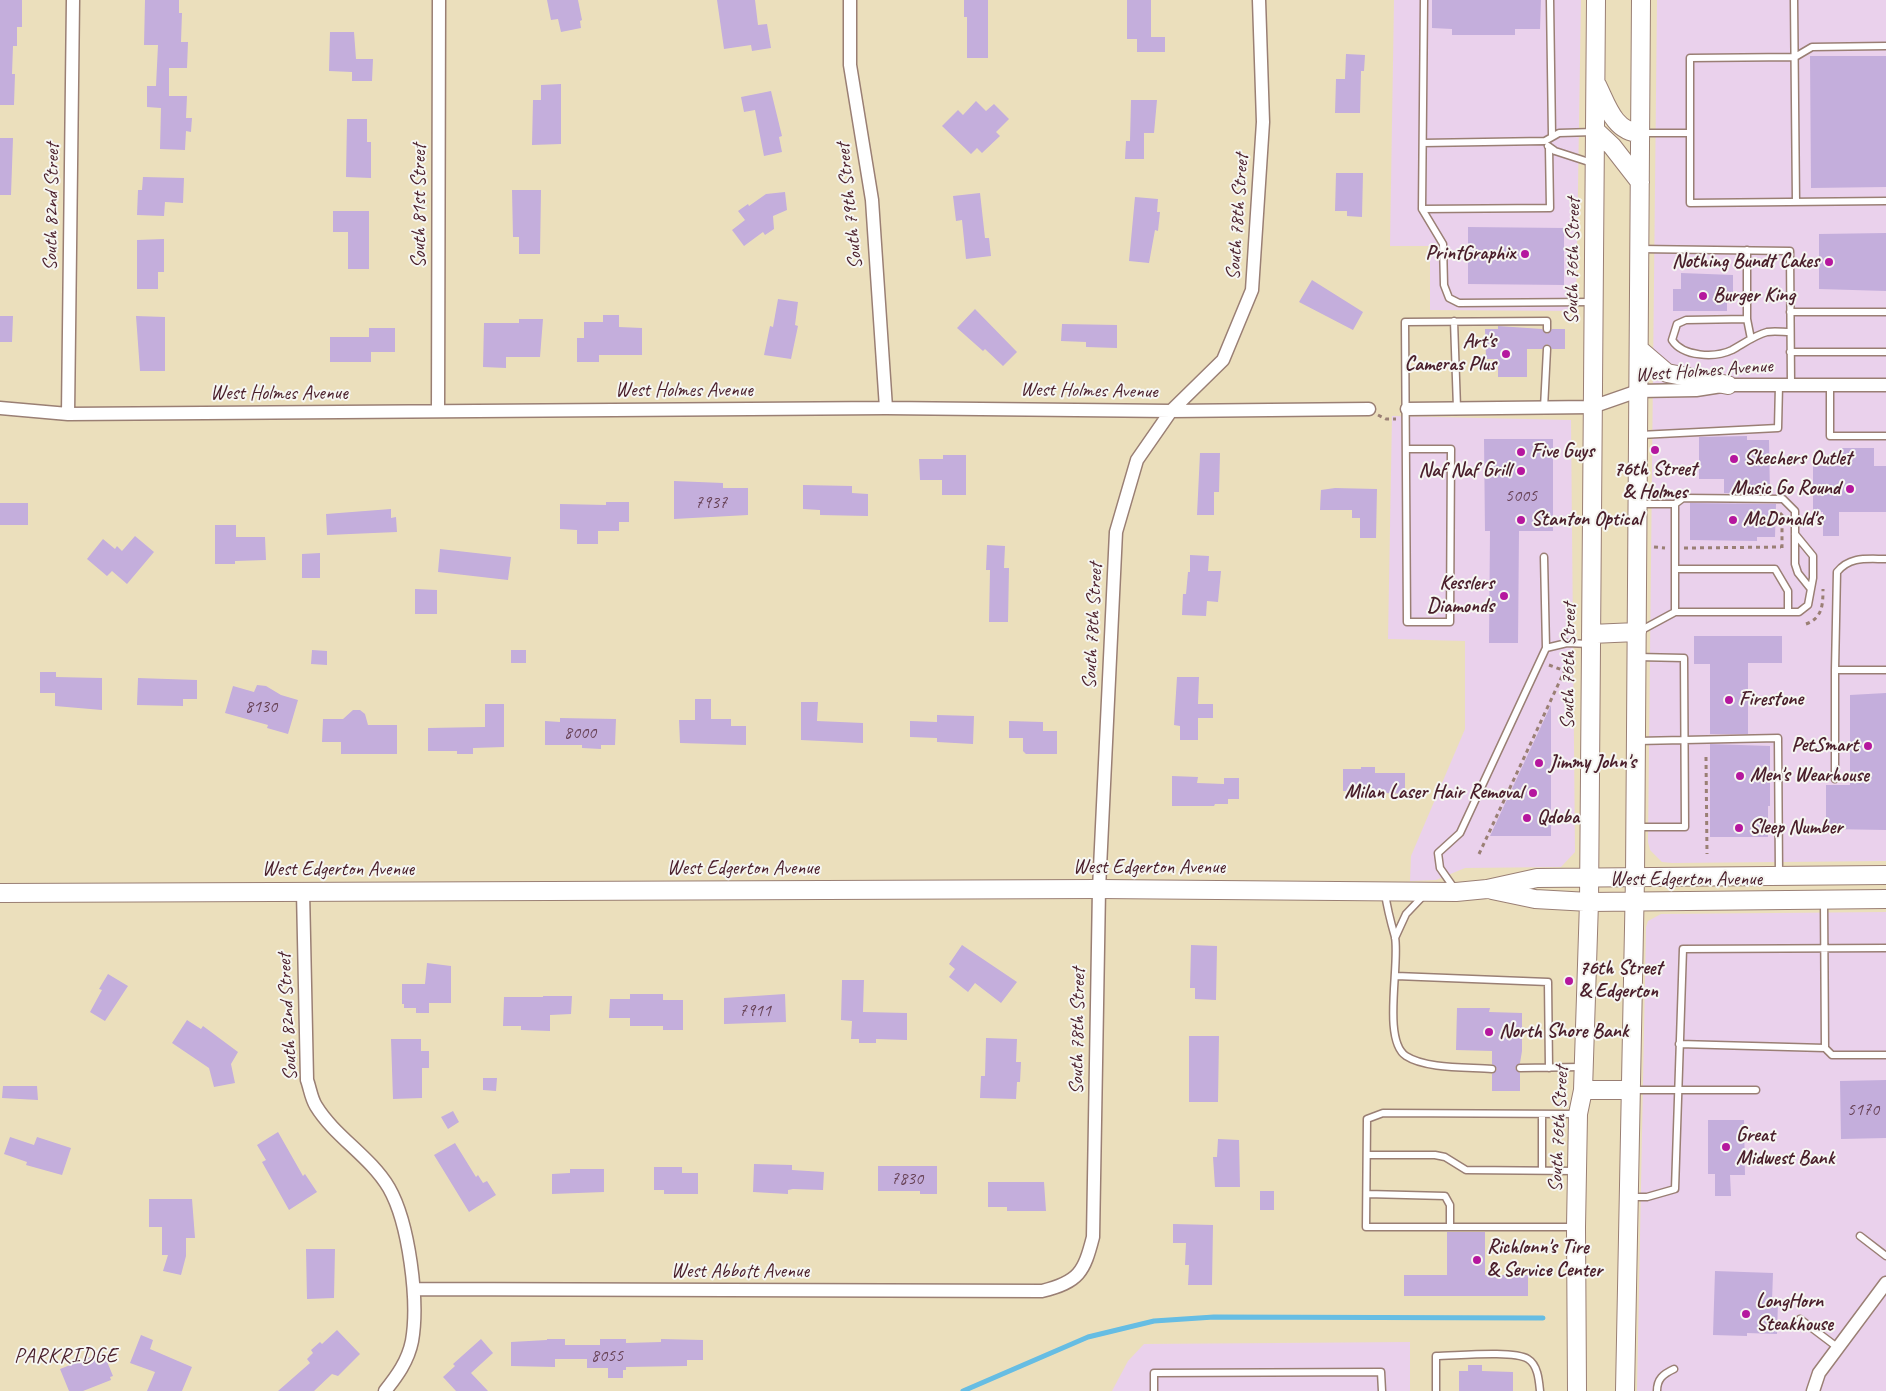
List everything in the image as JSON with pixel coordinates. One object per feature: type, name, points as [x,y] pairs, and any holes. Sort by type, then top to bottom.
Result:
[{"type":"main road","name":"South 76th Street","points":[[1576,1391],[1578,1114],[1584,1090],[1588,902],[1596,0]]},
{"type":"main road","points":[[1625,1391],[1635,877],[1642,0]]},
{"type":"main road","points":[[1596,83],[1621,128],[1629,132],[1640,133]]},
{"type":"main road","points":[[1596,132],[1612,146],[1640,182]]},
{"type":"main road","points":[[1639,349],[1667,373],[1728,385]]},
{"type":"main road","points":[[1591,639],[1637,632]]},
{"type":"main road","name":"West Edgerton Avenue","points":[[0,893],[1099,889],[1456,892],[1487,889],[1537,878],[1588,876],[1886,876]]},
{"type":"main road","name":"West Edgerton Avenue","points":[[1487,889],[1535,899],[1588,902],[1886,899]]},
{"type":"main road","points":[[1584,1090],[1630,1090]]},
{"type":"street","name":"South 82nd Street","points":[[68,414],[73,0]]},
{"type":"street","name":"South 81st Street","points":[[438,411],[439,0]]},
{"type":"street","name":"South 79th Street","points":[[850,0],[850,65],[872,200],[886,408]]},
{"type":"street","name":"South 78th Street","points":[[1066,1286],[1086,1266],[1094,1237],[1099,889],[1116,532],[1137,460],[1171,411],[1223,360],[1252,290],[1263,122],[1259,0]]},
{"type":"street","name":"West Holmes Avenue","points":[[1407,414],[1457,408],[1592,407],[1638,391],[1696,390],[1728,385],[1886,385]]},
{"type":"street","name":"West Holmes Avenue","points":[[0,408],[68,414],[886,408],[1171,411],[1369,409]]},
{"type":"street","name":"South 82nd Street","points":[[303,891],[307,1080],[314,1104],[331,1127],[373,1168],[389,1188],[399,1211],[414,1290],[412,1342],[401,1371],[385,1391]]},
{"type":"street","points":[[1813,1391],[1819,1373],[1836,1347],[1886,1283]]},
{"type":"street","name":"West Abbott Avenue","points":[[414,1290],[1042,1291],[1066,1286]]},
{"type":"lane","points":[[1424,0],[1422,209],[1442,244],[1444,285],[1449,298],[1459,303],[1593,302]]},
{"type":"lane","points":[[1422,209],[1550,208],[1547,144],[1552,135],[1550,0]]},
{"type":"lane","points":[[1794,0],[1796,202]]},
{"type":"lane","points":[[1886,46],[1812,47],[1795,57],[1690,58],[1690,203],[1886,201]]},
{"type":"lane","points":[[1552,135],[1596,132]]},
{"type":"lane","points":[[1640,133],[1690,133]]},
{"type":"lane","points":[[1423,143],[1547,144],[1595,163]]},
{"type":"lane","points":[[1638,435],[1778,428],[1790,352],[1790,251],[1640,249]]},
{"type":"lane","points":[[1747,250],[1747,319],[1751,339]]},
{"type":"lane","points":[[1790,312],[1886,312]]},
{"type":"lane","points":[[1747,319],[1686,320],[1677,324],[1672,340],[1677,347],[1686,352],[1718,353],[1730,351],[1766,332],[1790,332]]},
{"type":"lane","points":[[1454,321],[1457,408]]},
{"type":"lane","points":[[1407,449],[1451,449],[1450,622],[1407,622],[1405,322],[1546,321],[1546,329]]},
{"type":"lane","points":[[1544,408],[1546,349]]},
{"type":"lane","points":[[1790,352],[1886,352]]},
{"type":"lane","points":[[1830,385],[1830,436],[1886,436]]},
{"type":"lane","points":[[1638,504],[1675,504],[1683,498],[1783,499],[1795,511],[1795,564],[1798,573],[1810,588]]},
{"type":"lane","points":[[1675,504],[1675,612]]},
{"type":"lane","points":[[1637,632],[1675,612],[1799,612],[1808,605],[1813,578],[1812,556],[1795,534]]},
{"type":"lane","points":[[1456,892],[1440,868],[1438,853],[1460,832],[1546,648],[1544,557]]},
{"type":"lane","points":[[1835,779],[1837,572],[1844,563],[1854,559],[1886,559]]},
{"type":"lane","points":[[1675,569],[1776,569],[1788,591],[1788,612]]},
{"type":"lane","points":[[1546,648],[1591,639]]},
{"type":"lane","points":[[1635,827],[1685,828],[1684,658],[1636,657]]},
{"type":"lane","points":[[1835,670],[1886,670]]},
{"type":"lane","points":[[1636,741],[1778,738],[1779,876]]},
{"type":"lane","points":[[1385,892],[1395,938],[1396,976],[1393,1022],[1396,1044],[1404,1055],[1420,1062],[1492,1069]]},
{"type":"lane","points":[[1395,938],[1406,914],[1427,892]]},
{"type":"lane","points":[[1824,900],[1825,1048]]},
{"type":"lane","points":[[1628,1197],[1648,1197],[1675,1189],[1683,949],[1886,948]]},
{"type":"lane","points":[[1396,976],[1548,982],[1549,1068]]},
{"type":"lane","points":[[1680,1044],[1825,1048],[1832,1055],[1886,1055]]},
{"type":"lane","points":[[1520,1068],[1584,1067]]},
{"type":"lane","points":[[1630,1090],[1756,1090]]},
{"type":"lane","points":[[1576,1227],[1366,1227],[1367,1119],[1376,1114],[1578,1114]]},
{"type":"lane","points":[[1542,1114],[1542,1170]]},
{"type":"lane","points":[[1367,1155],[1435,1154],[1466,1170],[1577,1171]]},
{"type":"lane","points":[[1367,1194],[1444,1196],[1450,1205],[1450,1227]]},
{"type":"lane","points":[[1860,1236],[1886,1256]]},
{"type":"lane","points":[[1800,1319],[1836,1347]]},
{"type":"lane","points":[[1436,1391],[1436,1356],[1512,1355],[1528,1359],[1535,1369],[1540,1391]]},
{"type":"lane","points":[[1657,1391],[1657,1382],[1665,1373],[1674,1369]]},
{"type":"lane","points":[[1154,1391],[1154,1373],[1381,1372],[1382,1391]]},
{"type":"path","points":[[1369,409],[1386,420],[1407,414]]},
{"type":"path","points":[[1683,538],[1683,548],[1781,548]]},
{"type":"path","points":[[1540,661],[1564,672],[1574,674]]},
{"type":"path","points":[[1479,854],[1564,672]]},
{"type":"path","points":[[1706,756],[1707,854]]},
{"type":"shaded area","points":[[1394,0],[1581,0],[1576,311],[1430,310],[1430,246],[1390,246]]},
{"type":"shaded area","points":[[1657,0],[1886,0],[1886,861],[1672,863],[1662,862],[1650,850],[1648,842]]},
{"type":"shaded area","points":[[1392,416],[1571,420],[1575,852],[1561,867],[1465,868],[1436,880],[1410,881],[1411,856],[1465,729],[1465,641],[1388,639]]},
{"type":"shaded area","points":[[1886,912],[1886,1391],[1637,1391],[1646,927],[1648,921],[1661,914]]},
{"type":"shaded area","points":[[1410,1342],[1410,1391],[1112,1391],[1128,1361],[1144,1344]]},
{"type":"building","points":[[0,0],[22,0],[22,27],[17,27],[17,46],[13,46],[12,74],[15,74],[14,105],[0,105]]},
{"type":"building","points":[[145,0],[179,0],[179,13],[182,13],[181,42],[188,42],[187,68],[169,68],[169,96],[187,96],[186,118],[192,118],[191,132],[186,131],[185,150],[160,149],[161,108],[147,107],[147,86],[156,86],[158,45],[144,45]]},
{"type":"building","points":[[547,0],[578,0],[582,20],[580,21],[581,28],[561,32],[558,19],[551,20]]},
{"type":"building","points":[[717,0],[755,0],[758,25],[767,24],[771,48],[752,51],[751,45],[724,49]]},
{"type":"building","points":[[964,0],[988,0],[988,58],[967,58],[967,17],[964,17]]},
{"type":"building","points":[[1127,0],[1151,0],[1151,37],[1165,37],[1165,52],[1137,52],[1137,39],[1127,39]]},
{"type":"building","points":[[1432,0],[1541,0],[1540,29],[1515,29],[1515,35],[1452,35],[1452,29],[1432,28]]},
{"type":"building","points":[[330,32],[354,32],[356,59],[373,59],[372,81],[352,81],[352,72],[329,71]]},
{"type":"building","points":[[1346,54],[1365,55],[1364,71],[1361,71],[1360,113],[1335,113],[1336,79],[1345,79]]},
{"type":"building","points":[[1810,56],[1886,56],[1886,187],[1811,188]]},
{"type":"building","points":[[561,84],[561,144],[532,145],[533,100],[541,100],[541,85]]},
{"type":"building","points":[[771,91],[782,136],[779,137],[782,152],[764,156],[755,110],[744,112],[741,97]]},
{"type":"building","points":[[1131,100],[1157,100],[1154,133],[1144,133],[1144,159],[1125,159],[1126,141],[1130,141]]},
{"type":"building","points":[[976,101],[986,111],[994,104],[1009,119],[996,132],[1000,136],[982,153],[977,148],[971,154],[942,126],[958,110],[963,115]]},
{"type":"building","points":[[347,119],[367,119],[367,142],[371,142],[371,178],[346,177]]},
{"type":"building","points":[[0,138],[13,138],[11,195],[0,195]]},
{"type":"building","points":[[1336,173],[1363,173],[1362,217],[1347,216],[1347,211],[1335,211]]},
{"type":"building","points":[[143,177],[184,178],[183,203],[165,202],[164,216],[137,215],[138,190],[142,190]]},
{"type":"building","points":[[512,190],[541,190],[540,254],[519,254],[519,237],[513,237]]},
{"type":"building","points":[[785,192],[787,210],[773,216],[774,229],[765,235],[763,232],[744,246],[732,230],[745,220],[738,211],[766,194]]},
{"type":"building","points":[[980,193],[985,238],[989,238],[991,256],[966,259],[962,220],[956,221],[953,196]]},
{"type":"building","points":[[1135,197],[1158,199],[1157,212],[1160,212],[1158,231],[1155,230],[1149,263],[1129,261]]},
{"type":"building","points":[[333,211],[369,211],[369,269],[348,269],[348,232],[333,232]]},
{"type":"building","points":[[1468,227],[1564,228],[1564,285],[1468,284]]},
{"type":"building","points":[[1886,233],[1886,291],[1819,289],[1819,234]]},
{"type":"building","points":[[164,239],[164,272],[158,272],[158,289],[137,289],[137,240]]},
{"type":"building","name":"Burger King","points":[[1681,273],[1733,275],[1733,303],[1727,303],[1727,311],[1673,311],[1673,289],[1681,289]]},
{"type":"building","points":[[1312,280],[1363,312],[1353,330],[1299,302]]},
{"type":"building","points":[[778,299],[798,302],[795,325],[798,326],[791,359],[764,355],[770,326],[773,327]]},
{"type":"building","points":[[975,309],[1017,352],[1003,366],[985,349],[983,351],[957,328]]},
{"type":"building","points":[[603,315],[619,315],[619,327],[642,328],[642,355],[599,355],[599,362],[577,362],[577,338],[584,338],[584,322],[603,322]]},
{"type":"building","points":[[0,316],[13,316],[12,342],[0,342]]},
{"type":"building","points":[[136,316],[165,317],[165,371],[140,371]]},
{"type":"building","points":[[519,319],[543,319],[540,357],[506,357],[506,368],[483,367],[484,323],[519,323]]},
{"type":"building","points":[[1062,324],[1117,325],[1117,348],[1086,347],[1086,342],[1061,341]]},
{"type":"building","name":"Art's Cameras Plus","points":[[1498,326],[1542,329],[1547,334],[1552,329],[1565,329],[1565,349],[1552,349],[1547,344],[1542,349],[1527,349],[1527,377],[1498,377],[1498,359],[1486,359],[1485,329],[1498,329]]},
{"type":"building","points":[[369,328],[395,328],[395,352],[371,352],[371,362],[330,362],[330,337],[369,337]]},
{"type":"building","name":"Skechers Outlet","points":[[1747,436],[1747,440],[1769,440],[1770,494],[1724,493],[1724,479],[1699,479],[1699,437]]},
{"type":"building","points":[[1484,439],[1553,439],[1553,531],[1519,531],[1518,643],[1489,643],[1490,531],[1485,531]]},
{"type":"building","name":"Music Go Round","points":[[1840,448],[1874,448],[1874,466],[1886,466],[1886,512],[1839,512],[1839,536],[1823,536],[1823,512],[1813,512],[1813,466],[1840,466]]},
{"type":"building","points":[[1200,453],[1220,453],[1219,492],[1214,492],[1214,515],[1197,515]]},
{"type":"building","points":[[943,455],[966,455],[966,495],[942,495],[942,480],[920,480],[919,459],[943,459]]},
{"type":"building","points":[[674,481],[723,483],[723,488],[748,488],[748,515],[674,519]]},
{"type":"building","points":[[803,485],[852,486],[852,493],[868,494],[868,516],[820,515],[820,510],[803,509]]},
{"type":"building","points":[[1335,488],[1377,489],[1376,538],[1360,538],[1360,518],[1352,518],[1352,510],[1320,510],[1321,490]]},
{"type":"building","points":[[606,502],[629,502],[629,522],[619,522],[619,531],[598,531],[598,544],[577,544],[577,530],[560,529],[560,504],[606,505]]},
{"type":"building","points":[[0,503],[28,503],[28,525],[0,525]]},
{"type":"building","name":"McDonald's","points":[[1690,503],[1776,504],[1775,537],[1757,537],[1757,541],[1690,540]]},
{"type":"building","points":[[391,509],[391,518],[396,517],[397,532],[327,535],[326,514]]},
{"type":"building","points":[[215,525],[236,525],[236,537],[265,537],[266,560],[235,561],[235,564],[215,564]]},
{"type":"building","points":[[135,536],[154,552],[127,584],[112,571],[107,576],[87,559],[103,539],[115,549],[117,546],[122,551]]},
{"type":"building","points":[[987,545],[1005,546],[1004,568],[1009,568],[1008,622],[989,622],[990,570],[986,570]]},
{"type":"building","points":[[440,549],[511,557],[508,580],[438,572]]},
{"type":"building","points":[[320,553],[320,578],[302,578],[302,554]]},
{"type":"building","points":[[1190,555],[1209,556],[1208,571],[1221,571],[1218,602],[1207,601],[1206,616],[1182,615],[1183,594],[1186,594],[1188,572],[1190,572]]},
{"type":"building","points":[[415,589],[437,590],[437,614],[415,614]]},
{"type":"building","name":"Firestone","points":[[1694,636],[1782,636],[1782,663],[1748,663],[1748,734],[1710,734],[1710,664],[1694,664]]},
{"type":"building","points":[[312,650],[327,651],[327,665],[311,664]]},
{"type":"building","points":[[511,650],[526,650],[526,663],[511,663]]},
{"type":"building","points":[[40,672],[56,672],[56,677],[102,678],[102,710],[55,706],[55,693],[40,693]]},
{"type":"building","points":[[1177,677],[1199,677],[1198,704],[1213,704],[1213,718],[1198,718],[1198,740],[1180,740],[1180,726],[1174,725]]},
{"type":"building","points":[[138,678],[197,680],[197,699],[183,699],[183,706],[137,705]]},
{"type":"building","points":[[257,685],[266,686],[281,695],[298,700],[288,734],[267,728],[268,725],[225,713],[233,686],[254,692]]},
{"type":"building","name":"PetSmart","points":[[1886,693],[1886,830],[1826,829],[1826,785],[1850,785],[1850,695]]},
{"type":"building","points":[[695,699],[711,699],[711,719],[731,719],[731,726],[746,726],[746,745],[680,743],[679,720],[695,720]]},
{"type":"building","points":[[801,702],[818,702],[817,721],[863,723],[863,743],[801,740]]},
{"type":"building","points":[[485,704],[504,704],[504,747],[473,748],[473,754],[457,754],[457,751],[428,751],[428,728],[485,727]]},
{"type":"building","points":[[1551,705],[1551,836],[1490,836]]},
{"type":"building","points":[[353,710],[360,710],[365,714],[368,725],[397,725],[397,754],[341,754],[341,742],[322,742],[323,719],[343,719]]},
{"type":"building","points":[[937,715],[974,716],[973,744],[937,742],[937,738],[910,737],[910,721],[937,722]]},
{"type":"building","points":[[560,718],[616,719],[615,745],[601,745],[601,749],[582,748],[582,745],[545,745],[545,721],[560,722]]},
{"type":"building","points":[[1009,721],[1043,722],[1043,731],[1057,731],[1057,754],[1026,754],[1023,751],[1023,738],[1009,738]]},
{"type":"building","name":"Men's Wearhouse","points":[[1710,744],[1770,746],[1768,837],[1710,837]]},
{"type":"building","points":[[1361,767],[1375,767],[1375,773],[1405,773],[1405,794],[1343,791],[1343,769],[1361,769]]},
{"type":"building","points":[[1172,776],[1198,777],[1197,783],[1224,784],[1224,778],[1239,778],[1239,799],[1228,799],[1228,804],[1215,804],[1214,806],[1172,806]]},
{"type":"building","points":[[962,945],[1017,982],[1001,1003],[975,983],[968,992],[949,977],[955,969],[949,964]]},
{"type":"building","points":[[1191,945],[1217,946],[1216,1000],[1195,999],[1195,988],[1190,988]]},
{"type":"building","points":[[427,963],[451,966],[451,1003],[429,1003],[429,1013],[416,1013],[416,1008],[404,1008],[404,1004],[402,1004],[402,984],[425,984]]},
{"type":"building","points":[[108,974],[128,986],[105,1021],[90,1012],[102,990],[99,989]]},
{"type":"building","points":[[842,980],[864,980],[863,1012],[907,1013],[907,1040],[876,1039],[876,1043],[859,1043],[859,1039],[851,1039],[852,1021],[841,1020]]},
{"type":"building","points":[[630,994],[663,994],[663,1000],[683,1000],[683,1030],[663,1030],[663,1026],[630,1026],[630,1018],[609,1018],[610,999],[630,999]]},
{"type":"building","points":[[785,994],[786,1022],[724,1024],[724,998]]},
{"type":"building","points":[[572,996],[571,1014],[550,1015],[550,1031],[521,1030],[521,1026],[503,1026],[504,997]]},
{"type":"building","name":"North Shore Bank","points":[[1457,1008],[1490,1008],[1489,1012],[1522,1013],[1522,1051],[1520,1063],[1515,1068],[1520,1073],[1520,1091],[1492,1091],[1492,1074],[1497,1069],[1492,1064],[1492,1051],[1456,1050]]},
{"type":"building","points":[[187,1020],[201,1029],[203,1026],[238,1052],[231,1064],[235,1083],[214,1087],[209,1068],[172,1043]]},
{"type":"building","points":[[1189,1036],[1219,1036],[1218,1102],[1189,1102]]},
{"type":"building","points":[[986,1038],[1017,1039],[1016,1062],[1021,1062],[1020,1082],[1017,1082],[1016,1099],[980,1098],[981,1076],[985,1076]]},
{"type":"building","points":[[391,1039],[421,1039],[421,1051],[429,1051],[429,1068],[422,1068],[422,1098],[393,1099]]},
{"type":"building","points":[[483,1078],[497,1078],[496,1091],[483,1090]]},
{"type":"building","points":[[1886,1080],[1886,1138],[1841,1139],[1840,1081]]},
{"type":"building","points":[[3,1086],[37,1086],[38,1100],[2,1098]]},
{"type":"building","points":[[453,1111],[459,1122],[448,1129],[441,1117]]},
{"type":"building","name":"Great Midwest Bank","points":[[1708,1120],[1744,1120],[1745,1175],[1730,1175],[1731,1196],[1715,1196],[1715,1174],[1708,1174]]},
{"type":"building","points":[[278,1132],[303,1176],[305,1174],[317,1192],[289,1210],[262,1162],[266,1160],[257,1145]]},
{"type":"building","points":[[10,1137],[34,1145],[37,1137],[71,1148],[62,1175],[26,1165],[27,1162],[4,1154]]},
{"type":"building","points":[[1218,1139],[1239,1140],[1240,1187],[1215,1187],[1213,1157],[1217,1157]]},
{"type":"building","points":[[455,1143],[476,1177],[478,1175],[483,1183],[487,1181],[496,1195],[469,1212],[434,1155]]},
{"type":"building","points":[[754,1164],[792,1165],[792,1170],[824,1172],[823,1190],[793,1189],[788,1190],[788,1194],[753,1192]]},
{"type":"building","points":[[878,1166],[937,1166],[937,1194],[920,1194],[920,1191],[878,1191]]},
{"type":"building","points":[[654,1167],[682,1167],[682,1173],[698,1173],[698,1194],[664,1194],[664,1190],[654,1190]]},
{"type":"building","points":[[570,1169],[604,1169],[604,1192],[552,1194],[552,1174],[570,1173]]},
{"type":"building","points":[[988,1182],[1044,1182],[1046,1211],[1007,1211],[1007,1207],[988,1207]]},
{"type":"building","points":[[1260,1191],[1274,1191],[1274,1210],[1260,1210]]},
{"type":"building","points":[[149,1199],[192,1199],[195,1238],[186,1238],[186,1256],[181,1275],[163,1271],[168,1255],[162,1255],[162,1227],[149,1227]]},
{"type":"building","points":[[1173,1224],[1213,1225],[1212,1285],[1188,1285],[1189,1265],[1185,1265],[1186,1243],[1173,1243]]},
{"type":"building","points":[[1447,1232],[1485,1232],[1485,1275],[1528,1275],[1528,1296],[1404,1296],[1404,1275],[1447,1275]]},
{"type":"building","points":[[306,1249],[335,1249],[334,1298],[307,1299]]},
{"type":"building","name":"LongHorn Steakhouse","points":[[1715,1271],[1773,1273],[1772,1301],[1778,1301],[1777,1334],[1747,1333],[1747,1336],[1713,1335]]},
{"type":"building","points":[[337,1330],[360,1354],[338,1376],[332,1374],[314,1391],[278,1391],[310,1363],[307,1359],[313,1353],[311,1350],[320,1342],[322,1344]]},
{"type":"building","points":[[141,1335],[153,1340],[150,1349],[192,1367],[182,1391],[147,1391],[155,1372],[130,1363]]},
{"type":"building","points":[[481,1339],[493,1353],[471,1373],[488,1391],[456,1391],[443,1377],[455,1366],[453,1364]]},
{"type":"building","points":[[565,1339],[565,1345],[600,1345],[600,1339],[626,1339],[626,1343],[661,1342],[661,1339],[703,1340],[703,1360],[687,1360],[687,1366],[626,1367],[626,1370],[623,1370],[623,1378],[608,1378],[608,1368],[587,1368],[587,1359],[555,1359],[555,1367],[511,1366],[511,1342]]},
{"type":"building","points":[[103,1352],[113,1376],[110,1377],[111,1380],[83,1391],[69,1391],[60,1369]]},
{"type":"building","points":[[1468,1365],[1482,1365],[1482,1371],[1513,1372],[1513,1391],[1459,1391],[1459,1371],[1468,1371]]},
{"type":"waterway","points":[[963,1391],[1088,1337],[1154,1321],[1214,1317],[1543,1318]]},
{"type":"place","name":"PrintGraphix","points":[[1525,254]]},
{"type":"place","name":"Nothing Bundt Cakes","points":[[1829,262]]},
{"type":"place","name":"Burger King","points":[[1703,296]]},
{"type":"place","name":"Art's Cameras Plus","points":[[1506,354]]},
{"type":"place","name":"76th Street & Holmes","points":[[1655,450]]},
{"type":"place","name":"Five Guys","points":[[1521,452]]},
{"type":"place","name":"Skechers Outlet","points":[[1734,459]]},
{"type":"place","name":"Naf Naf Grill","points":[[1521,471]]},
{"type":"place","name":"Music Go Round","points":[[1850,489]]},
{"type":"place","name":"Stanton Optical","points":[[1521,520]]},
{"type":"place","name":"McDonald's","points":[[1733,520]]},
{"type":"place","name":"Kesslers Diamonds","points":[[1504,596]]},
{"type":"place","name":"Firestone","points":[[1729,700]]},
{"type":"place","name":"PetSmart","points":[[1868,746]]},
{"type":"place","name":"Jimmy John's","points":[[1539,763]]},
{"type":"place","name":"Men's Wearhouse","points":[[1740,776]]},
{"type":"place","name":"Milan Laser Hair Removal","points":[[1533,793]]},
{"type":"place","name":"Qdoba","points":[[1527,818]]},
{"type":"place","name":"Sleep Number","points":[[1739,828]]},
{"type":"place","name":"76th Street & Edgerton","points":[[1569,981]]},
{"type":"place","name":"North Shore Bank","points":[[1489,1032]]},
{"type":"place","name":"Great Midwest Bank","points":[[1726,1147]]},
{"type":"place","name":"Richlonn's Tire & Service Center","points":[[1477,1260]]},
{"type":"place","name":"LongHorn Steakhouse","points":[[1746,1314]]},
{"type":"district","name":"PARKRIDGE","points":[[66,1356]]}]
